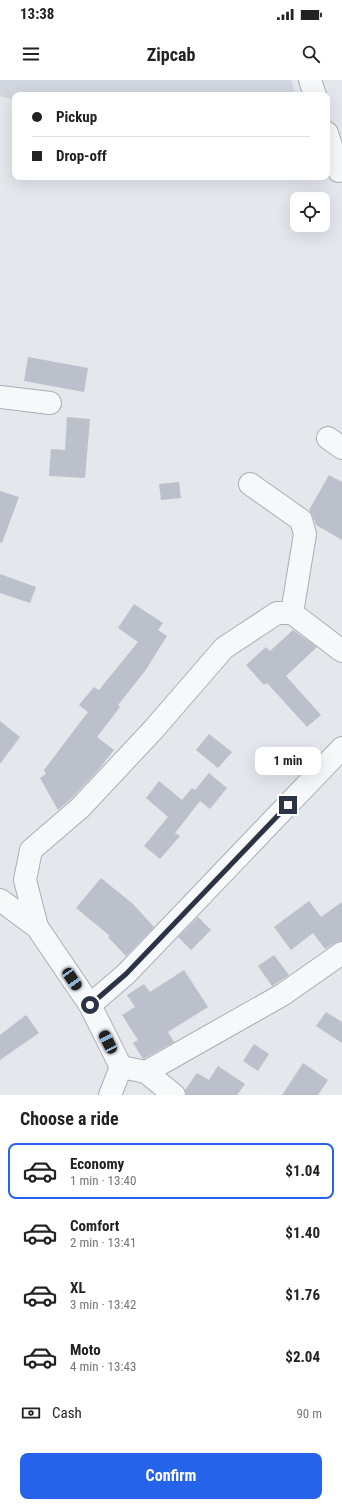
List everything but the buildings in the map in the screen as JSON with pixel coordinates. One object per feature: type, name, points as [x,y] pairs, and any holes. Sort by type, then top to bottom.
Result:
[{"type":"street","points":[[310,80],[314,92]]},
{"type":"street","points":[[330,142],[339,171]]},
{"type":"street","points":[[0,397],[50,403]]},
{"type":"street","points":[[250,484],[301,520],[305,534],[292,613]]},
{"type":"street","points":[[37,927],[25,880],[31,850],[80,808],[153,730],[224,648],[277,613],[292,613],[342,651]]},
{"type":"street","points":[[90,1005],[126,974],[342,748]]},
{"type":"street","points":[[0,900],[37,927],[90,1005],[121,1067],[110,1095]]},
{"type":"street","points":[[146,1072],[282,995],[342,953]]},
{"type":"street","points":[[121,1067],[146,1072],[174,1095]]},
{"type":"shaded area","points":[[0,80],[291,80],[295,92],[12,92],[12,99],[0,96]]},
{"type":"route","points":[[90,1005],[126,974],[288,805]]}]
